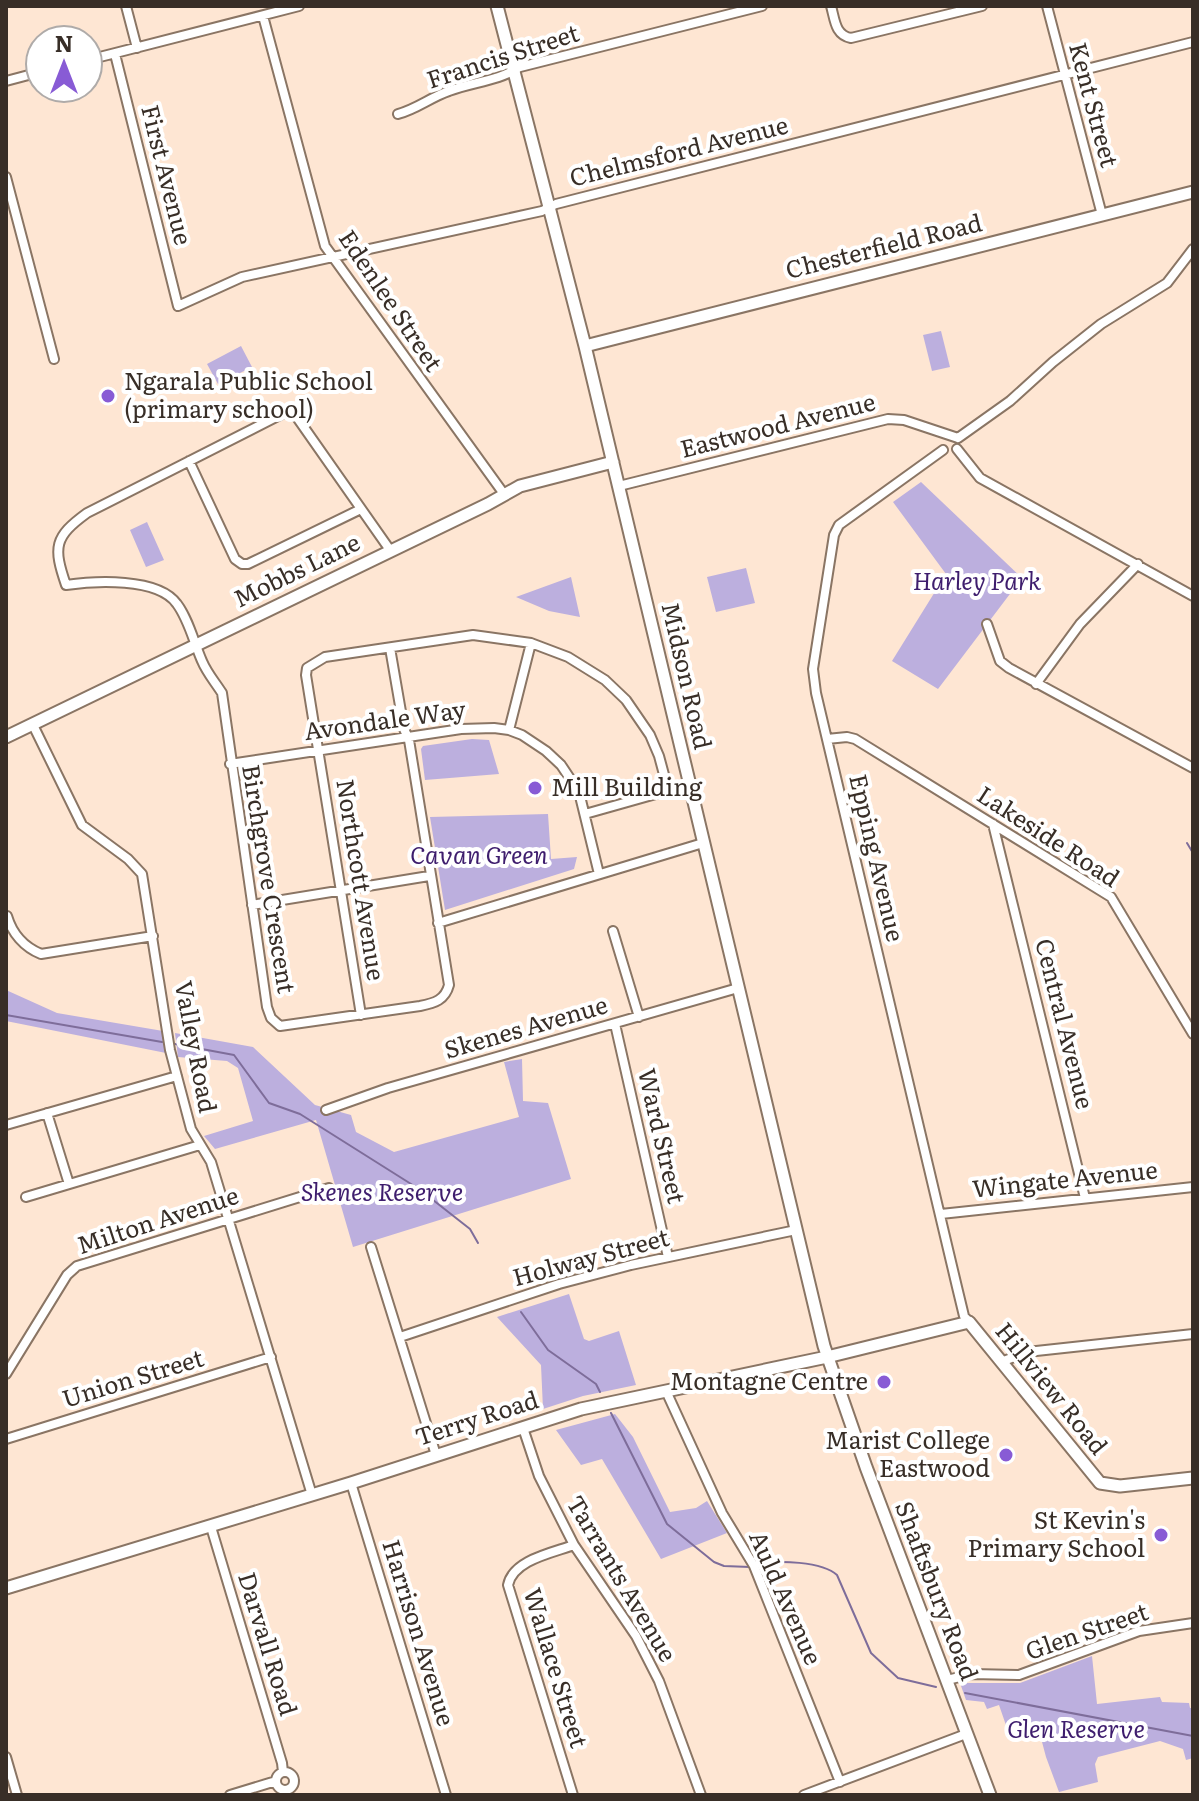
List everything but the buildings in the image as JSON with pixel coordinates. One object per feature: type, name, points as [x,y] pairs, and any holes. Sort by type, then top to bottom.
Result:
[{"type":"street","points":[[126,6],[137,48]]},
{"type":"street","points":[[104,56],[299,6]]},
{"type":"street","name":"Midson Road","points":[[497,6],[585,346],[827,1357]]},
{"type":"street","name":"Francis Street","points":[[398,114],[411,111],[452,89],[520,67],[722,11],[762,6]]},
{"type":"street","points":[[831,6],[837,30],[851,38],[982,6]]},
{"type":"street","name":"Kent Street","points":[[1047,6],[1102,215]]},
{"type":"street","name":"Edenlee Street","points":[[263,16],[319,231],[331,257],[504,494]]},
{"type":"street","name":"Chelmsford Avenue","points":[[178,306],[242,277],[550,207],[1193,42]]},
{"type":"street","name":"First Avenue","points":[[115,54],[178,306]]},
{"type":"street","points":[[6,177],[54,359]]},
{"type":"street","name":"Chesterfield Road","points":[[585,346],[1193,192]]},
{"type":"street","points":[[1193,249],[1167,283],[1101,324],[1010,401],[958,438],[957,449],[980,478],[1193,596]]},
{"type":"street","points":[[361,509],[248,564],[242,564],[235,559],[189,461],[286,412],[296,416],[390,550]]},
{"type":"street","name":"Eastwood Avenue","points":[[619,486],[888,419],[904,420],[945,436]]},
{"type":"street","points":[[957,449],[951,453],[943,450],[941,444],[945,436],[958,438]]},
{"type":"street","name":"Epping Avenue","points":[[943,450],[839,525],[834,535],[813,669],[964,1316],[969,1322]]},
{"type":"street","name":"Birchgrove Crescent","points":[[189,461],[87,513],[66,529],[58,546],[58,562],[66,585],[121,581],[165,595],[177,603],[195,646],[222,693],[230,764],[271,1018],[280,1026],[420,1006],[442,999],[449,985],[390,648]]},
{"type":"street","name":"Mobbs Lane","points":[[6,737],[504,494],[534,481],[613,462]]},
{"type":"street","points":[[1036,684],[1080,624],[1138,564]]},
{"type":"street","points":[[987,624],[1000,661],[1036,684],[1193,768]]},
{"type":"street","points":[[390,648],[473,635],[531,643],[568,657],[605,680],[626,700],[650,735],[666,782],[663,792],[585,814]]},
{"type":"street","points":[[509,730],[531,643]]},
{"type":"street","name":"Northcott Avenue","points":[[361,1015],[307,668],[325,657],[390,648]]},
{"type":"street","name":"Valley Road","points":[[33,725],[82,825],[128,859],[142,874],[168,1040],[191,1129],[211,1162],[312,1495]]},
{"type":"street","name":"Avondale Way","points":[[230,764],[461,729],[509,730],[534,742],[561,765],[579,792],[599,874]]},
{"type":"street","name":"Lakeside Road","points":[[827,739],[855,739],[1111,897],[1193,1034]]},
{"type":"street","name":"Central Avenue","points":[[993,824],[1085,1198]]},
{"type":"street","points":[[1003,859],[1015,837]]},
{"type":"street","points":[[438,923],[703,843]]},
{"type":"street","points":[[252,905],[429,876]]},
{"type":"street","points":[[7,916],[10,926],[22,941],[41,954],[153,936]]},
{"type":"street","points":[[613,931],[639,1017]]},
{"type":"street","name":"Skenes Avenue","points":[[326,1110],[388,1088],[738,988]]},
{"type":"street","name":"Ward Street","points":[[615,1024],[668,1257]]},
{"type":"street","points":[[6,1125],[177,1076]]},
{"type":"street","points":[[47,1113],[69,1184]]},
{"type":"street","points":[[26,1197],[200,1145]]},
{"type":"street","name":"Wingate Avenue","points":[[941,1214],[1193,1187]]},
{"type":"street","name":"Milton Avenue","points":[[6,1374],[67,1275],[77,1266],[329,1188]]},
{"type":"street","name":"Holway Street","points":[[400,1337],[559,1284],[796,1230]]},
{"type":"street","points":[[371,1247],[436,1455]]},
{"type":"street","name":"Terry Road","points":[[6,1588],[211,1527],[581,1409],[827,1357],[969,1322]]},
{"type":"street","name":"Hillview Road","points":[[969,1322],[1100,1483],[1120,1486],[1193,1478]]},
{"type":"street","points":[[1001,1362],[1027,1352],[1193,1334]]},
{"type":"street","name":"Union Street","points":[[6,1439],[271,1357]]},
{"type":"street","name":"Shaftsbury Road","points":[[827,1357],[990,1795]]},
{"type":"street","name":"Auld Avenue","points":[[666,1391],[722,1513],[754,1566],[840,1782]]},
{"type":"street","name":"Tarrants Avenue","points":[[523,1428],[539,1476],[574,1545],[636,1636],[659,1681],[701,1795]]},
{"type":"street","name":"Harrison Avenue","points":[[351,1483],[446,1795]]},
{"type":"street","name":"Darvall Road","points":[[211,1527],[283,1772]]},
{"type":"street","name":"Wallace Street","points":[[573,1795],[508,1585],[510,1576],[522,1565],[574,1545]]},
{"type":"street","name":"Glen Street","points":[[947,1680],[972,1674],[1019,1675],[1139,1631],[1193,1623]]},
{"type":"street","points":[[804,1795],[966,1734]]},
{"type":"street","points":[[6,1757],[17,1795]]},
{"type":"street","points":[[230,1795],[276,1781],[283,1772],[293,1777],[290,1792],[279,1787],[276,1781]]},
{"type":"green space","points":[[941,331],[950,367],[932,371],[923,335]]},
{"type":"green space","points":[[241,346],[252,367],[218,384],[207,364]]},
{"type":"green space","name":"Harley Park","points":[[921,482],[1022,578],[938,689],[892,661],[946,574],[893,502]]},
{"type":"green space","points":[[147,522],[164,560],[146,567],[130,530]]},
{"type":"green space","points":[[746,568],[755,603],[716,612],[707,577]]},
{"type":"green space","points":[[571,577],[580,617],[549,611],[516,597]]},
{"type":"green space","points":[[472,739],[489,740],[499,774],[425,780],[423,746]]},
{"type":"green space","name":"Cavan Green","points":[[548,814],[551,859],[577,857],[574,869],[445,910],[430,817]]},
{"type":"green space","points":[[6,990],[57,1013],[163,1031],[166,1053],[6,1021]]},
{"type":"green space","name":"Skenes Reserve","points":[[175,1033],[253,1047],[315,1105],[351,1115],[356,1132],[394,1152],[519,1117],[504,1062],[522,1059],[523,1101],[548,1103],[571,1179],[353,1247],[316,1120],[215,1149],[204,1136],[253,1121],[238,1068],[227,1061],[178,1057]]},
{"type":"green space","points":[[569,1294],[584,1339],[589,1341],[619,1331],[636,1385],[583,1396],[543,1409],[541,1365],[497,1317]]},
{"type":"green space","points":[[615,1414],[633,1437],[670,1512],[696,1508],[707,1501],[727,1533],[661,1559],[602,1459],[581,1465],[556,1430]]},
{"type":"green space","name":"Glen Reserve","points":[[1092,1656],[1097,1704],[1160,1697],[1162,1702],[1189,1703],[1193,1708],[1193,1758],[1186,1760],[1183,1749],[1160,1741],[1098,1757],[1095,1764],[1098,1782],[1059,1792],[1037,1723],[1008,1731],[999,1705],[987,1709],[984,1702],[966,1700],[960,1683],[1020,1683]]},
{"type":"waterway","points":[[1187,843],[1193,853]]},
{"type":"waterway","points":[[6,1015],[162,1042]]},
{"type":"waterway","points":[[175,1044],[234,1055],[269,1103],[300,1114],[419,1189],[470,1229],[478,1243]]},
{"type":"waterway","points":[[521,1312],[548,1350],[596,1384],[600,1392]]},
{"type":"waterway","points":[[611,1413],[667,1524],[714,1562],[724,1566],[750,1567]]},
{"type":"waterway","points":[[758,1565],[799,1563],[821,1567],[837,1575],[871,1653],[898,1678],[936,1687]]},
{"type":"waterway","points":[[965,1693],[1193,1736]]},
{"type":"place","name":"Ngarala Public School (primary school)","points":[[108,396]]},
{"type":"place","name":"Mill Building","points":[[535,788]]},
{"type":"place","name":"Montagne Centre","points":[[884,1382]]},
{"type":"place","name":"Marist College Eastwood","points":[[1006,1455]]},
{"type":"place","name":"St Kevin's Primary School","points":[[1161,1535]]}]
